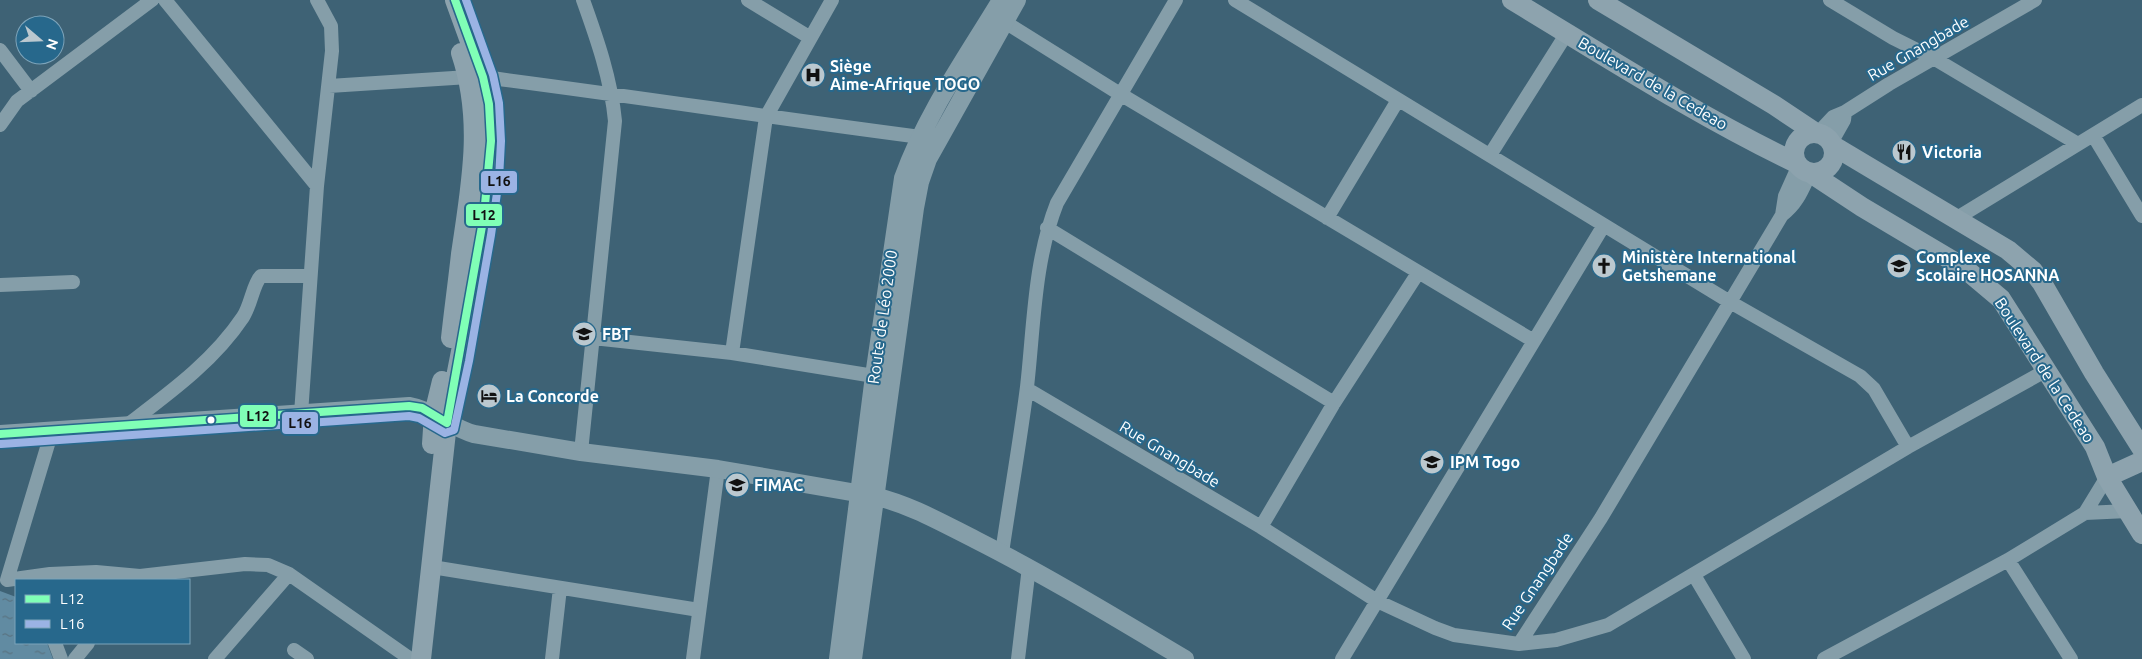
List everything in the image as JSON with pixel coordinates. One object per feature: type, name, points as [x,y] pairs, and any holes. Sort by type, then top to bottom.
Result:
[{"type":"main road","points":[[440,0],[476,77]]},
{"type":"main road","points":[[413,659],[474,158],[473,103],[476,77],[455,0]]},
{"type":"main road","name":"Boulevard de la Cedeao","points":[[1512,0],[1661,89],[1804,169],[1862,207],[1963,267],[1988,287],[2001,299],[2047,370],[2094,447],[2107,476],[2135,508],[2142,534]]},
{"type":"main road","points":[[1598,0],[1774,105],[1824,138],[2008,250],[2033,271],[2054,302],[2094,373],[2142,449]]},
{"type":"main road","points":[[1809,133],[1824,138],[1834,152],[1830,165],[1819,173],[1804,169],[1793,156],[1797,142],[1809,133]]},
{"type":"main road","points":[[413,659],[432,567],[441,419]]},
{"type":"main road","points":[[2107,476],[2142,461]]},
{"type":"street","points":[[0,126],[17,101],[152,0]]},
{"type":"street","points":[[165,0],[317,186]]},
{"type":"street","points":[[301,414],[317,186],[332,51],[331,26],[317,0]]},
{"type":"street","points":[[580,452],[616,121],[612,94],[599,46],[582,0]]},
{"type":"street","points":[[748,0],[809,37]]},
{"type":"street","points":[[732,354],[766,117],[809,37],[832,0]]},
{"type":"street","name":"Route de Léo 2000","points":[[853,659],[874,376],[902,186],[912,153],[920,137],[999,12],[1017,0]]},
{"type":"street","points":[[1002,553],[1027,389],[1040,258],[1047,228],[1057,203],[1176,0]]},
{"type":"street","points":[[1235,0],[1730,302],[1868,382],[1908,447]]},
{"type":"street","points":[[1830,0],[1894,38],[1935,59],[2078,144]]},
{"type":"street","name":"Rue Gnangbade","points":[[1824,138],[1844,120],[1845,112],[1889,84],[2035,0]]},
{"type":"street","points":[[999,12],[1120,94],[1534,341]]},
{"type":"street","name":"Route de Léo 2000","points":[[838,659],[914,208],[920,182],[938,139],[999,12]]},
{"type":"street","points":[[1490,155],[1566,33]]},
{"type":"street","points":[[0,50],[31,91]]},
{"type":"street","points":[[329,86],[476,77],[938,139]]},
{"type":"street","points":[[1327,218],[1398,100]]},
{"type":"street","points":[[1957,218],[2142,105]]},
{"type":"street","points":[[2093,135],[2142,216]]},
{"type":"street","name":"Rue Gnangbade","points":[[1027,389],[1261,527],[1377,601],[1454,635],[1519,644],[1601,518],[1782,215],[1785,196],[1804,169]]},
{"type":"street","points":[[1342,659],[1604,225]]},
{"type":"street","points":[[1047,228],[1334,403]]},
{"type":"street","points":[[1261,527],[1334,403],[1418,273]]},
{"type":"street","points":[[126,426],[183,382],[216,351],[243,317],[252,302],[256,281],[261,276],[310,276]]},
{"type":"street","points":[[0,285],[73,282]]},
{"type":"street","points":[[593,338],[732,354],[874,376]]},
{"type":"street","points":[[1519,644],[1556,640],[1608,625],[1908,447],[2047,370]]},
{"type":"street","points":[[0,434],[409,406],[422,408],[474,434],[580,452],[718,468],[866,494],[898,502],[920,511],[1029,567],[1185,659]]},
{"type":"street","points":[[8,582],[52,431]]},
{"type":"street","points":[[693,659],[718,468]]},
{"type":"street","points":[[2085,513],[2107,476]]},
{"type":"street","points":[[1824,659],[2008,560],[2085,513],[2135,508]]},
{"type":"street","points":[[2008,560],[2071,659]]},
{"type":"street","points":[[24,579],[50,574],[86,572],[139,578],[245,564],[268,565],[289,574],[413,659]]},
{"type":"street","points":[[432,567],[699,610]]},
{"type":"street","points":[[1018,659],[1029,567]]},
{"type":"street","points":[[215,659],[289,574]]},
{"type":"street","points":[[1694,575],[1744,659]]},
{"type":"street","points":[[552,659],[560,588]]},
{"type":"street","points":[[55,644],[61,659]]},
{"type":"street","points":[[75,659],[87,644]]},
{"type":"street","points":[[294,650],[307,659]]},
{"type":"water","points":[[0,591],[15,597],[15,644],[47,644],[53,659],[0,659]]},
{"type":"transit line","name":"L12","points":[[0,434],[409,406],[422,408],[447,423],[484,215],[491,141],[489,104],[483,77],[455,0]]},
{"type":"transit line","name":"L16","points":[[1,444],[409,416],[419,418],[445,433],[454,430],[469,361],[491,235],[499,179],[501,141],[499,103],[493,75],[466,0]]},
{"type":"place","name":"Siège Aime-Afrique TOGO","points":[[813,75]]},
{"type":"place","name":"Victoria","points":[[1904,152]]},
{"type":"place","name":"Ministère International Getshemane","points":[[1604,266]]},
{"type":"place","name":"Complexe Scolaire HOSANNA","points":[[1899,266]]},
{"type":"place","name":"FBT","points":[[584,334]]},
{"type":"place","name":"La Concorde","points":[[489,396]]},
{"type":"place","name":"IPM Togo","points":[[1432,462]]},
{"type":"place","name":"FIMAC","points":[[737,485]]}]
